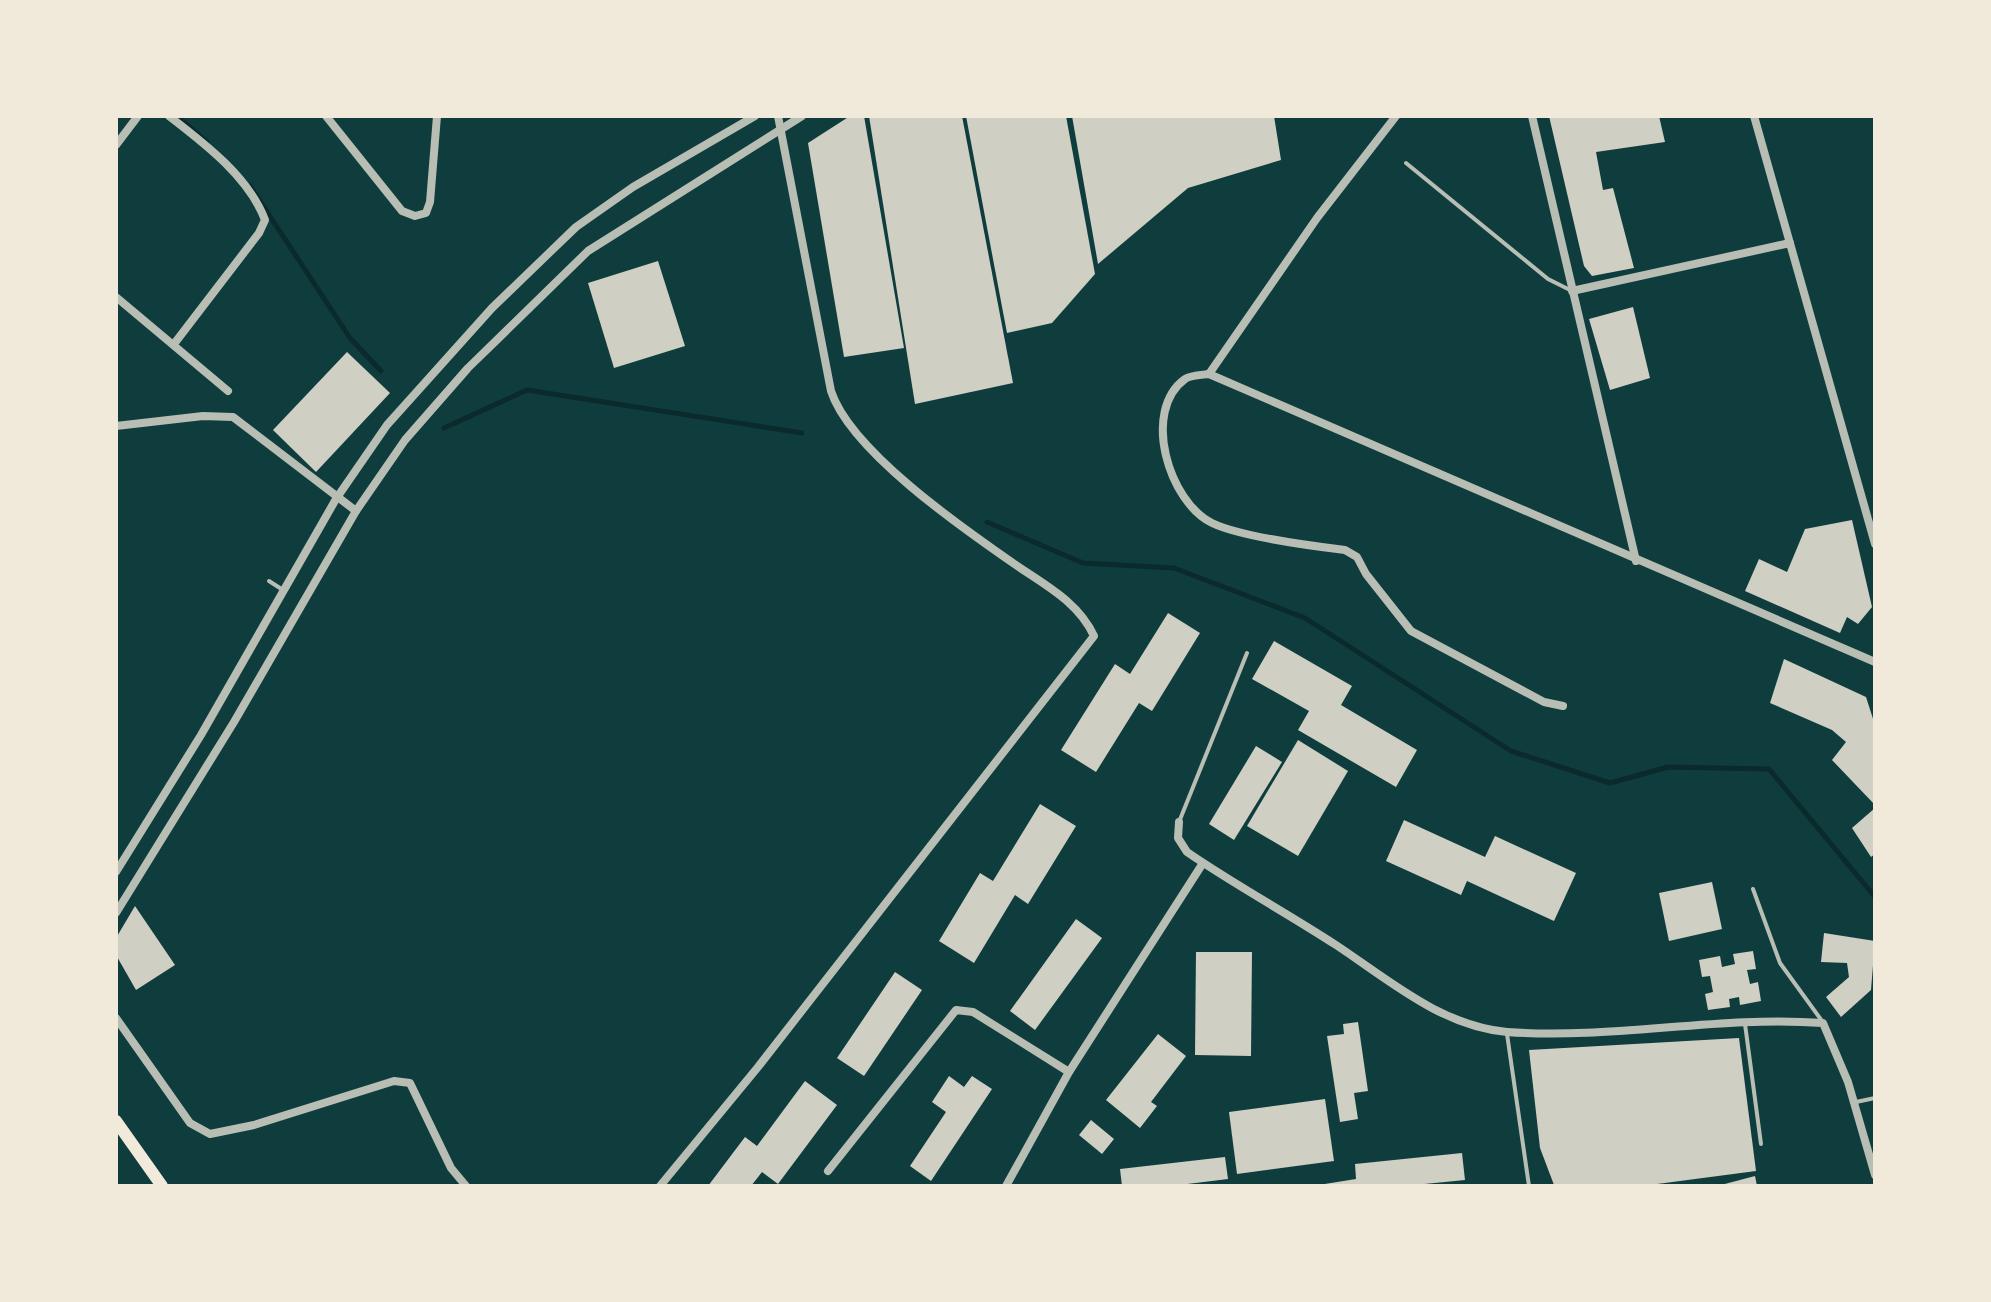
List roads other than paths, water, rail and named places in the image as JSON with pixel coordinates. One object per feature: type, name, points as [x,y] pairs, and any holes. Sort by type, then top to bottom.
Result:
[{"type":"main road","points":[[116,1121],[162,1186]]},
{"type":"street","points":[[116,145],[138,116]]},
{"type":"street","points":[[169,116],[219,157],[260,207],[265,220],[259,233],[174,344]]},
{"type":"street","points":[[326,116],[402,211],[415,216],[426,213],[437,116]]},
{"type":"street","points":[[116,872],[285,591],[336,499],[387,425],[492,308],[576,227],[633,187],[755,116]]},
{"type":"street","points":[[660,1186],[777,1043],[1094,636],[1086,620],[1061,595],[981,541],[910,485],[846,423],[831,391],[778,116]]},
{"type":"street","points":[[116,913],[263,674],[356,511],[405,440],[468,368],[588,251],[802,116]]},
{"type":"street","points":[[1209,374],[1317,218],[1396,116]]},
{"type":"street","points":[[1532,116],[1636,561]]},
{"type":"street","points":[[1754,116],[1875,544]]},
{"type":"street","points":[[1572,291],[1790,243]]},
{"type":"street","points":[[116,297],[228,391]]},
{"type":"street","points":[[1563,706],[1533,696],[1411,631],[1357,557],[1345,550],[1279,540],[1211,523],[1175,481],[1162,437],[1164,414],[1170,398],[1186,378],[1209,374],[1875,662]]},
{"type":"street","points":[[116,426],[203,416],[233,417],[336,499],[356,511]]},
{"type":"street","points":[[1179,822],[1178,838],[1187,852],[1447,1016],[1506,1032],[1584,1034],[1745,1024],[1823,1023],[1854,1102],[1875,1175]]},
{"type":"street","points":[[1006,1186],[1069,1072],[1203,863]]},
{"type":"street","points":[[828,1171],[943,1022],[956,1010],[973,1012],[1069,1072]]},
{"type":"street","points":[[116,1018],[190,1123],[210,1134],[254,1125],[394,1081],[410,1083],[451,1168],[466,1186]]},
{"type":"lane","points":[[1406,163],[1548,279],[1572,291]]},
{"type":"lane","points":[[269,581],[285,591]]},
{"type":"lane","points":[[1179,822],[1247,653]]},
{"type":"lane","points":[[1753,889],[1780,963],[1823,1023]]},
{"type":"lane","points":[[1745,1024],[1761,1144]]},
{"type":"lane","points":[[1506,1032],[1529,1186]]},
{"type":"lane","points":[[1854,1102],[1875,1098]]},
{"type":"waterway","points":[[177,116],[207,142]]},
{"type":"waterway","points":[[250,186],[350,338],[381,371]]},
{"type":"waterway","points":[[444,428],[527,390],[802,433]]},
{"type":"waterway","points":[[987,522],[1083,563],[1174,568],[1305,618],[1511,751],[1610,783],[1668,767],[1769,769],[1875,897]]}]
